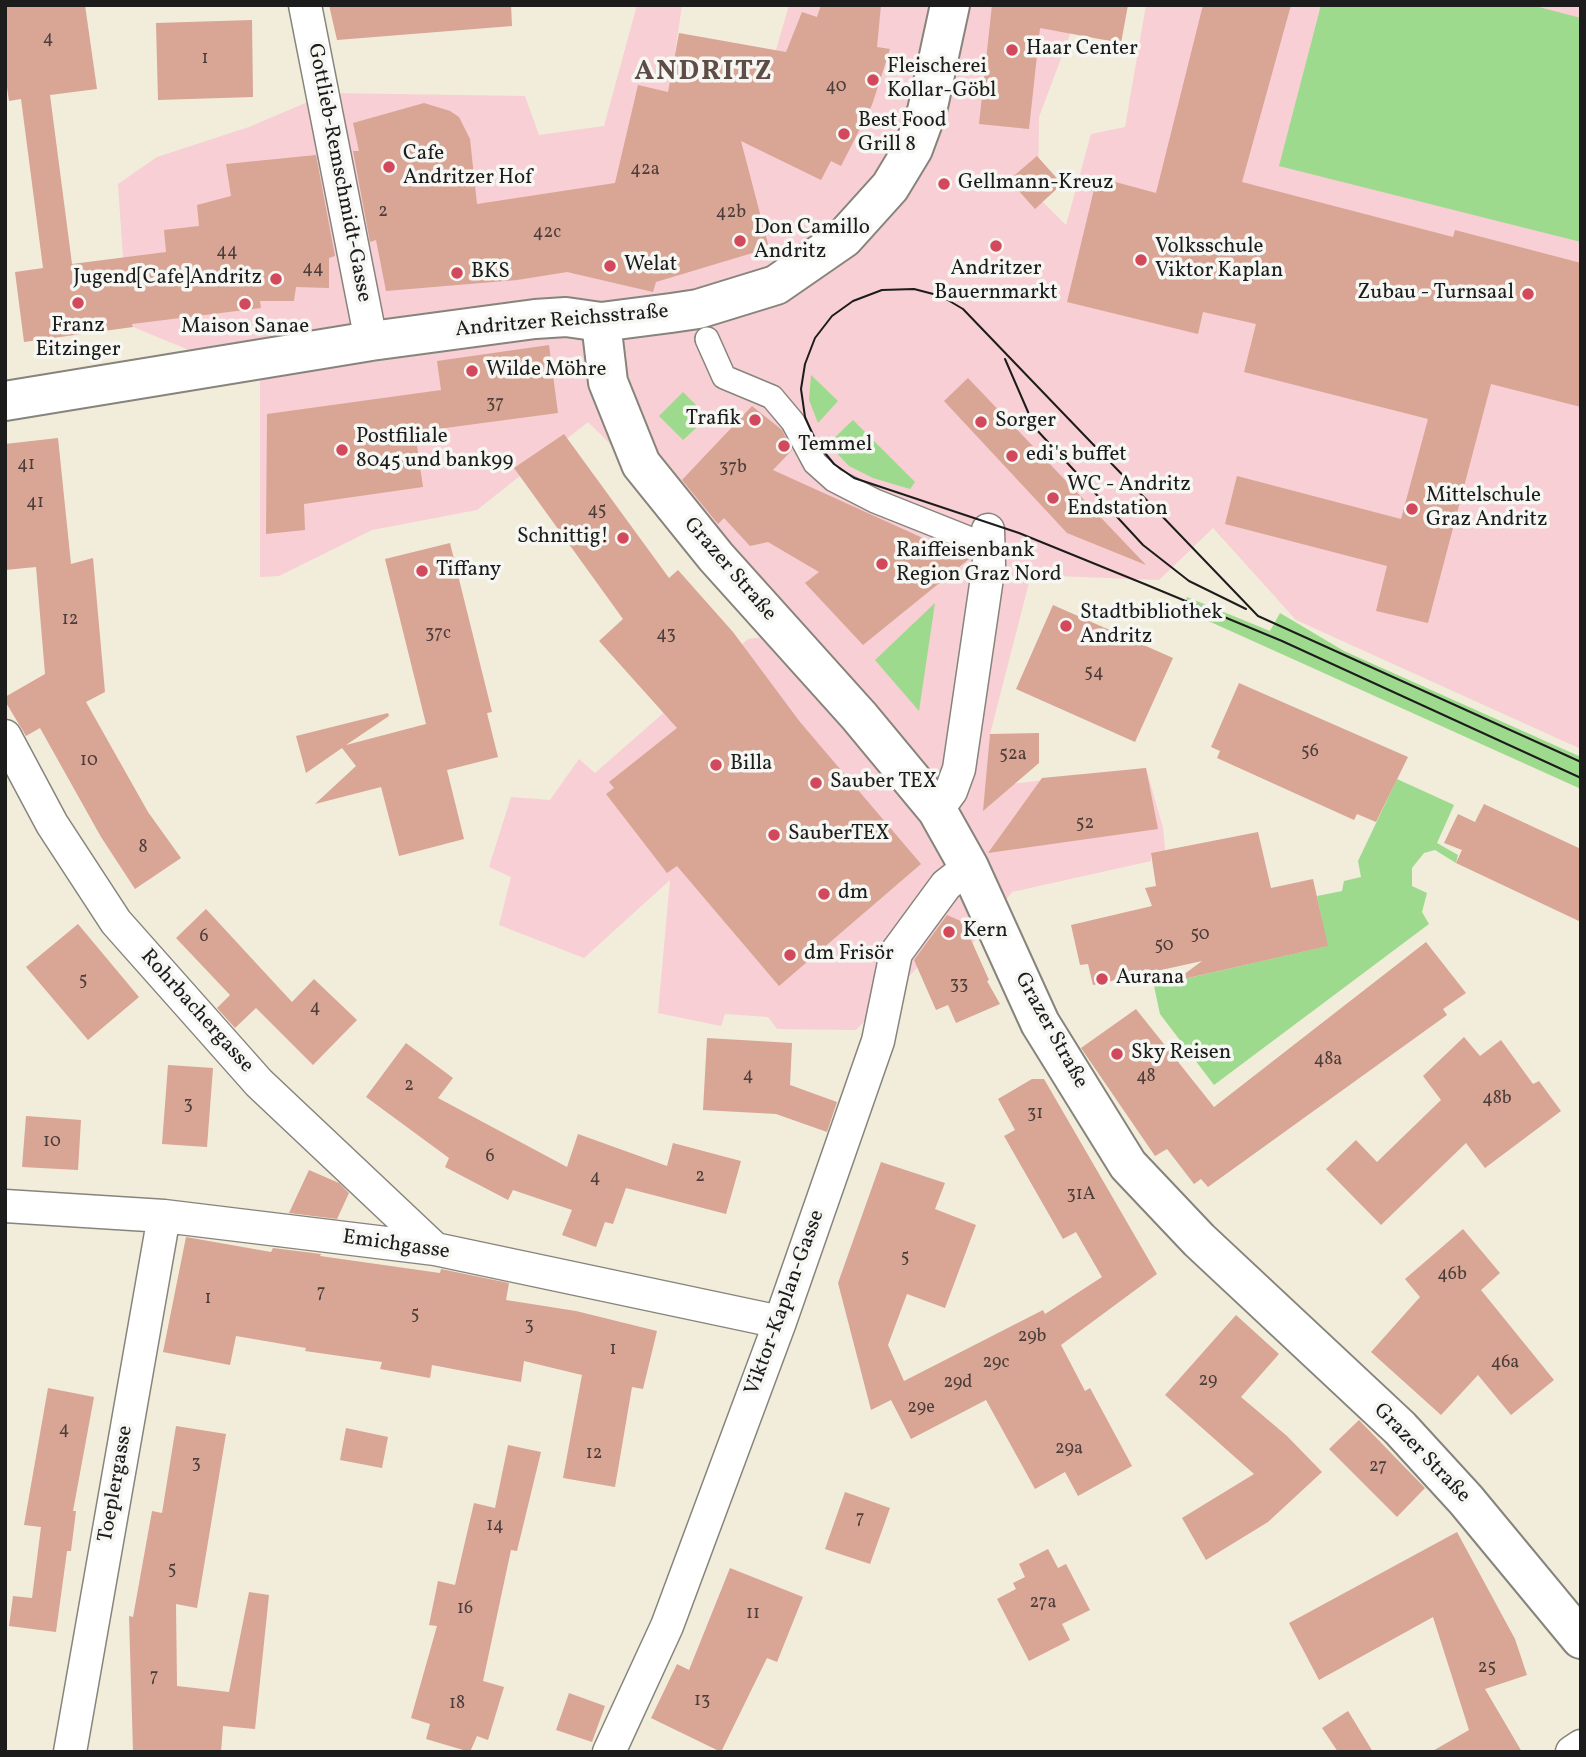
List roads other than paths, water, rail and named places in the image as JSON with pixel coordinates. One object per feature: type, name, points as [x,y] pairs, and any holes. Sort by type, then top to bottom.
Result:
[{"type":"street","name":"Gottlieb-Remschmidt-Gasse","points":[[305,5],[371,341]]},
{"type":"street","name":"Andritzer Reichsstraße","points":[[5,401],[371,341],[535,319],[566,317],[601,322],[698,309],[776,285],[844,238],[891,187],[913,149],[927,111],[950,5]]},
{"type":"street","name":"Grazer Straße","points":[[601,322],[611,390],[641,464],[655,484],[937,810],[969,867],[1040,1023],[1128,1165],[1199,1240],[1400,1428],[1466,1500],[1581,1639]]},
{"type":"street","points":[[708,340],[724,377],[772,397],[793,422],[815,463],[834,480],[875,501],[981,535],[989,564],[959,769],[951,791],[937,810]]},
{"type":"street","name":"Rohrbachergasse","points":[[5,736],[52,824],[116,922],[259,1083],[435,1249]]},
{"type":"street","name":"Viktor-Kaplan-Gasse","points":[[609,1752],[667,1626],[780,1322],[878,1041],[896,953],[946,885],[969,867]]},
{"type":"street","name":"Emichgasse","points":[[5,1206],[164,1216],[435,1249],[780,1322]]},
{"type":"street","name":"Toeplergasse","points":[[70,1752],[164,1216]]},
{"type":"street","points":[[1572,1752],[1581,1746]]},
{"type":"tram line","points":[[1581,762],[1258,616],[963,309],[941,296],[914,289],[882,290],[853,301],[832,316],[815,338],[805,364],[801,389],[805,417],[816,442],[834,464],[854,478],[1019,533],[1147,585],[1282,641],[1581,778]]},
{"type":"tram line","points":[[1005,359],[1035,428],[1143,545],[1189,581],[1246,609]]},
{"type":"place","name":"Haar Center","points":[[1012,50]]},
{"type":"place","name":"Fleischerei Kollar-Göbl","points":[[873,80]]},
{"type":"place","name":"Best Food Grill 8","points":[[844,134]]},
{"type":"place","name":"Cafe Andritzer Hof","points":[[389,167]]},
{"type":"place","name":"Gellmann-Kreuz","points":[[944,184]]},
{"type":"place","name":"Don Camillo Andritz","points":[[740,241]]},
{"type":"place","name":"Andritzer Bauernmarkt","points":[[996,246]]},
{"type":"place","name":"Volksschule Viktor Kaplan","points":[[1141,260]]},
{"type":"place","name":"Welat","points":[[610,266]]},
{"type":"place","name":"BKS","points":[[457,273]]},
{"type":"place","name":"Jugend[Cafe]Andritz","points":[[276,279]]},
{"type":"place","name":"Zubau - Turnsaal","points":[[1528,294]]},
{"type":"place","name":"Franz Eitzinger","points":[[78,303]]},
{"type":"place","name":"Maison Sanae","points":[[245,304]]},
{"type":"place","name":"Wilde Möhre","points":[[472,371]]},
{"type":"place","name":"Trafik","points":[[755,420]]},
{"type":"place","name":"Sorger","points":[[981,422]]},
{"type":"place","name":"Temmel","points":[[784,446]]},
{"type":"place","name":"Postfiliale 8045 und bank99","points":[[342,450]]},
{"type":"place","name":"edi's buffet","points":[[1012,456]]},
{"type":"place","name":"WC - Andritz Endstation","points":[[1053,498]]},
{"type":"place","name":"Mittelschule Graz Andritz","points":[[1412,509]]},
{"type":"place","name":"Schnittig!","points":[[623,538]]},
{"type":"place","name":"Raiffeisenbank Region Graz Nord","points":[[882,564]]},
{"type":"place","name":"Tiffany","points":[[422,571]]},
{"type":"place","name":"Stadtbibliothek Andritz","points":[[1066,626]]},
{"type":"place","name":"Billa","points":[[716,765]]},
{"type":"place","name":"Sauber TEX","points":[[816,783]]},
{"type":"place","name":"SauberTEX","points":[[774,835]]},
{"type":"place","name":"dm","points":[[824,894]]},
{"type":"place","name":"Kern","points":[[949,932]]},
{"type":"place","name":"dm Frisör","points":[[790,955]]},
{"type":"place","name":"Aurana","points":[[1102,979]]},
{"type":"place","name":"Sky Reisen","points":[[1117,1054]]},
{"type":"district","name":"ANDRITZ","points":[[704,74]]}]
